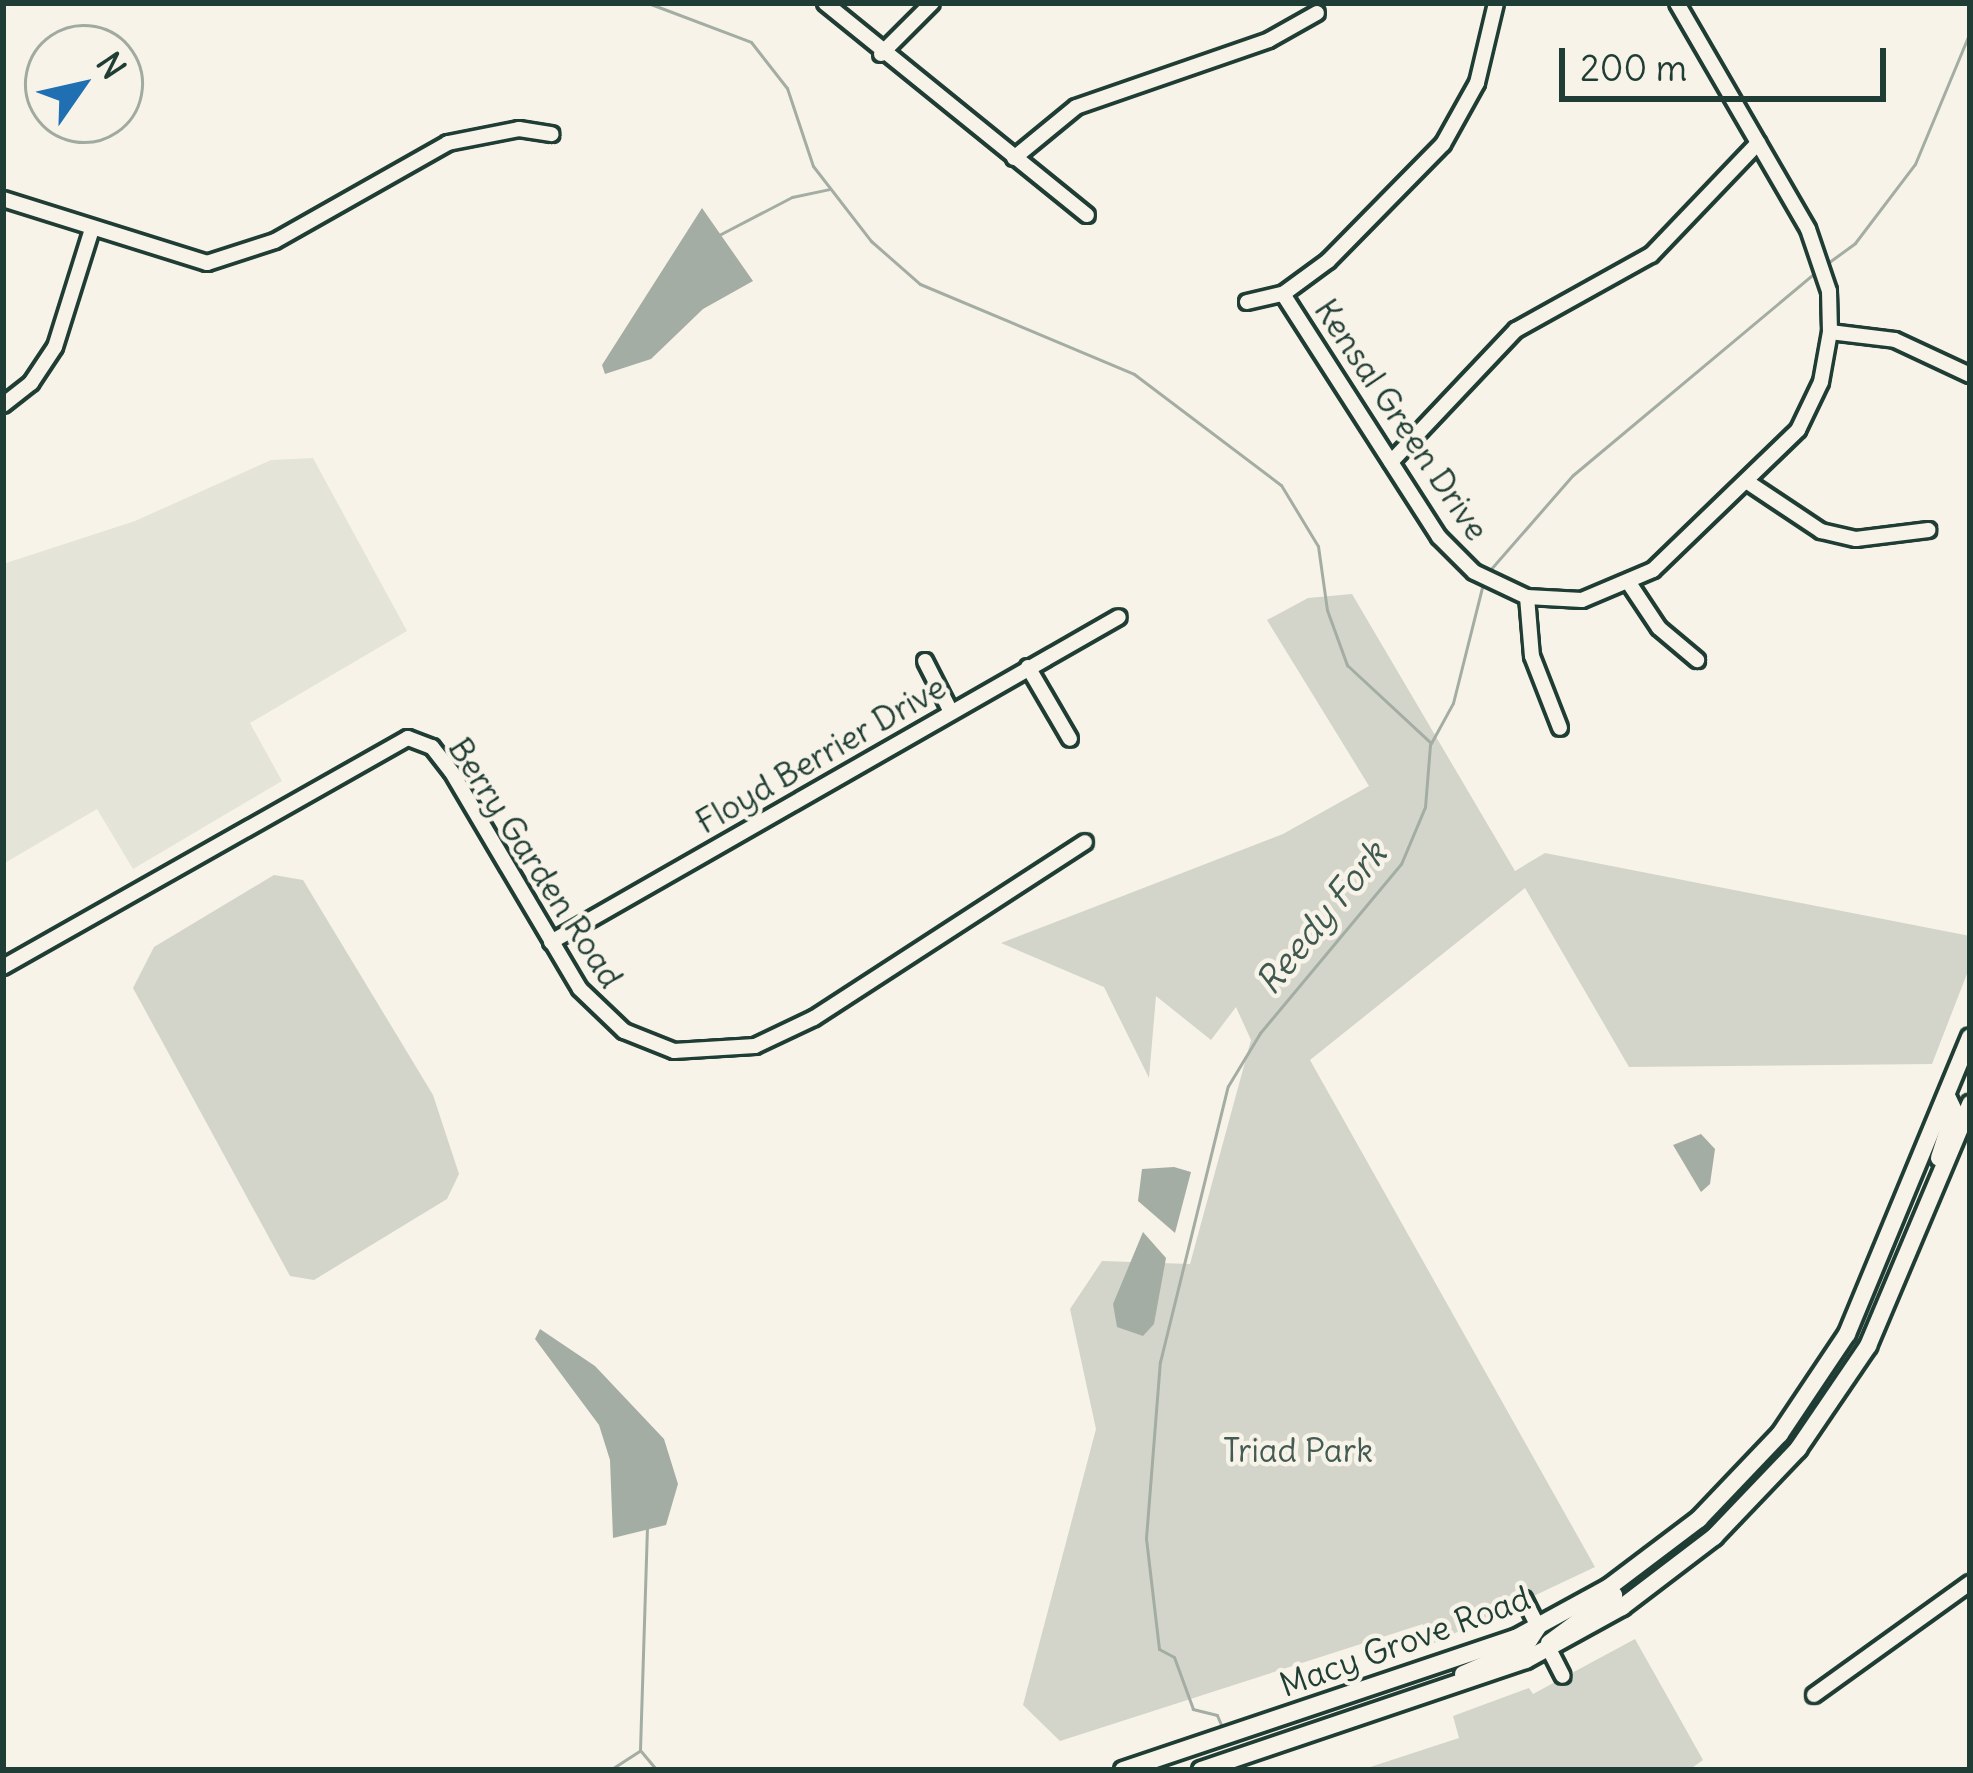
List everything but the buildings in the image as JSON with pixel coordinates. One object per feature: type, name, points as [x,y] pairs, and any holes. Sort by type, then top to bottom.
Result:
[{"type":"main road","name":"Macy Grove Road","points":[[1124,1770],[1538,1627],[1676,1538],[1761,1456],[1831,1362],[1887,1254],[1970,1037]]},
{"type":"main road","points":[[1909,1263],[1953,1116],[1947,1096]]},
{"type":"main road","name":"Macy Grove Road","points":[[1201,1770],[1363,1718],[1549,1648],[1670,1574],[1759,1494],[1835,1399],[1909,1263],[1965,1129],[1970,1104]]},
{"type":"main road","points":[[1549,1648],[1556,1633],[1612,1597],[1676,1538]]},
{"type":"main road","points":[[1363,1718],[1525,1647],[1538,1627]]},
{"type":"street","points":[[825,3],[881,54],[1087,215]]},
{"type":"street","points":[[881,54],[932,3]]},
{"type":"street","points":[[1247,302],[1283,294],[1357,234],[1443,144],[1477,83],[1496,3]]},
{"type":"street","name":"Kensal Green Drive","points":[[1283,294],[1454,554],[1527,597],[1582,601],[1630,586],[1749,483],[1813,404],[1830,332],[1818,251],[1677,3]]},
{"type":"street","points":[[1014,158],[1076,107],[1269,40],[1317,13]]},
{"type":"street","points":[[3,199],[188,261],[232,259],[448,143],[519,129],[552,134]]},
{"type":"street","points":[[1390,461],[1516,330],[1651,255],[1758,143]]},
{"type":"street","points":[[3,405],[31,383],[55,347],[91,232]]},
{"type":"street","points":[[1830,332],[1895,340],[1970,375]]},
{"type":"street","points":[[1749,483],[1821,532],[1872,539],[1928,530]]},
{"type":"street","points":[[1630,586],[1659,628],[1697,660]]},
{"type":"street","points":[[1527,597],[1532,656],[1560,728]]},
{"type":"street","name":"Floyd Berrier Drive","points":[[551,942],[1119,617]]},
{"type":"street","points":[[925,661],[951,712]]},
{"type":"street","points":[[1028,667],[1070,740]]},
{"type":"street","name":"Berry Garden Road","points":[[3,967],[408,738],[432,747],[451,771],[580,989],[635,1038],[674,1051],[729,1052],[814,1018],[1085,842]]},
{"type":"street","points":[[1814,1695],[1970,1582]]},
{"type":"street","points":[[1524,1599],[1538,1627]]},
{"type":"street","points":[[1549,1648],[1563,1676]]},
{"type":"shaded area","points":[[702,208],[753,281],[703,309],[651,359],[605,374],[602,365]]},
{"type":"shaded area","points":[[313,458],[407,631],[250,723],[282,781],[133,869],[97,809],[3,864],[3,564],[135,521],[271,460]]},
{"type":"shaded area","points":[[1701,1134],[1715,1149],[1710,1184],[1701,1192],[1673,1145]]},
{"type":"shaded area","points":[[1174,1167],[1191,1172],[1175,1233],[1138,1201],[1142,1169]]},
{"type":"shaded area","points":[[1143,1232],[1166,1258],[1154,1324],[1143,1336],[1117,1327],[1113,1304]]},
{"type":"shaded area","points":[[540,1329],[595,1366],[664,1439],[678,1484],[666,1525],[613,1538],[610,1460],[599,1425],[535,1339]]},
{"type":"green space","name":"Triad Park","points":[[1352,594],[1515,871],[1545,853],[1970,936],[1970,966],[1932,1064],[1629,1067],[1525,888],[1310,1060],[1595,1567],[1430,1645],[1423,1624],[1060,1741],[1023,1705],[1096,1429],[1070,1309],[1102,1261],[1190,1264],[1251,1040],[1236,1007],[1211,1040],[1156,996],[1149,1078],[1104,987],[1001,943],[1283,834],[1369,786],[1267,620],[1308,598]]},
{"type":"green space","points":[[274,875],[303,880],[433,1095],[459,1174],[447,1199],[314,1280],[290,1276],[133,988],[154,947]]},
{"type":"green space","points":[[1635,1639],[1703,1760],[1689,1770],[1361,1770],[1459,1738],[1453,1716],[1529,1688],[1533,1694]]},
{"type":"waterway","name":"Reedy Fork","points":[[648,3],[751,42],[787,88],[813,166],[871,241],[920,284],[1134,374],[1281,485],[1318,546],[1327,610],[1347,665],[1430,742]]},
{"type":"waterway","points":[[1825,265],[1855,243],[1915,164],[1970,32]]},
{"type":"waterway","points":[[717,236],[792,197],[829,189]]},
{"type":"waterway","points":[[1490,570],[1573,475],[1818,270]]},
{"type":"waterway","name":"Reedy Fork","points":[[1222,1727],[1217,1715],[1193,1709],[1174,1657],[1159,1649],[1146,1538],[1160,1362],[1228,1086],[1260,1033],[1401,864],[1425,807],[1430,745],[1453,703],[1483,584]]},
{"type":"waterway","points":[[647,1527],[640,1750],[657,1770]]},
{"type":"waterway","points":[[610,1770],[639,1751]]}]
